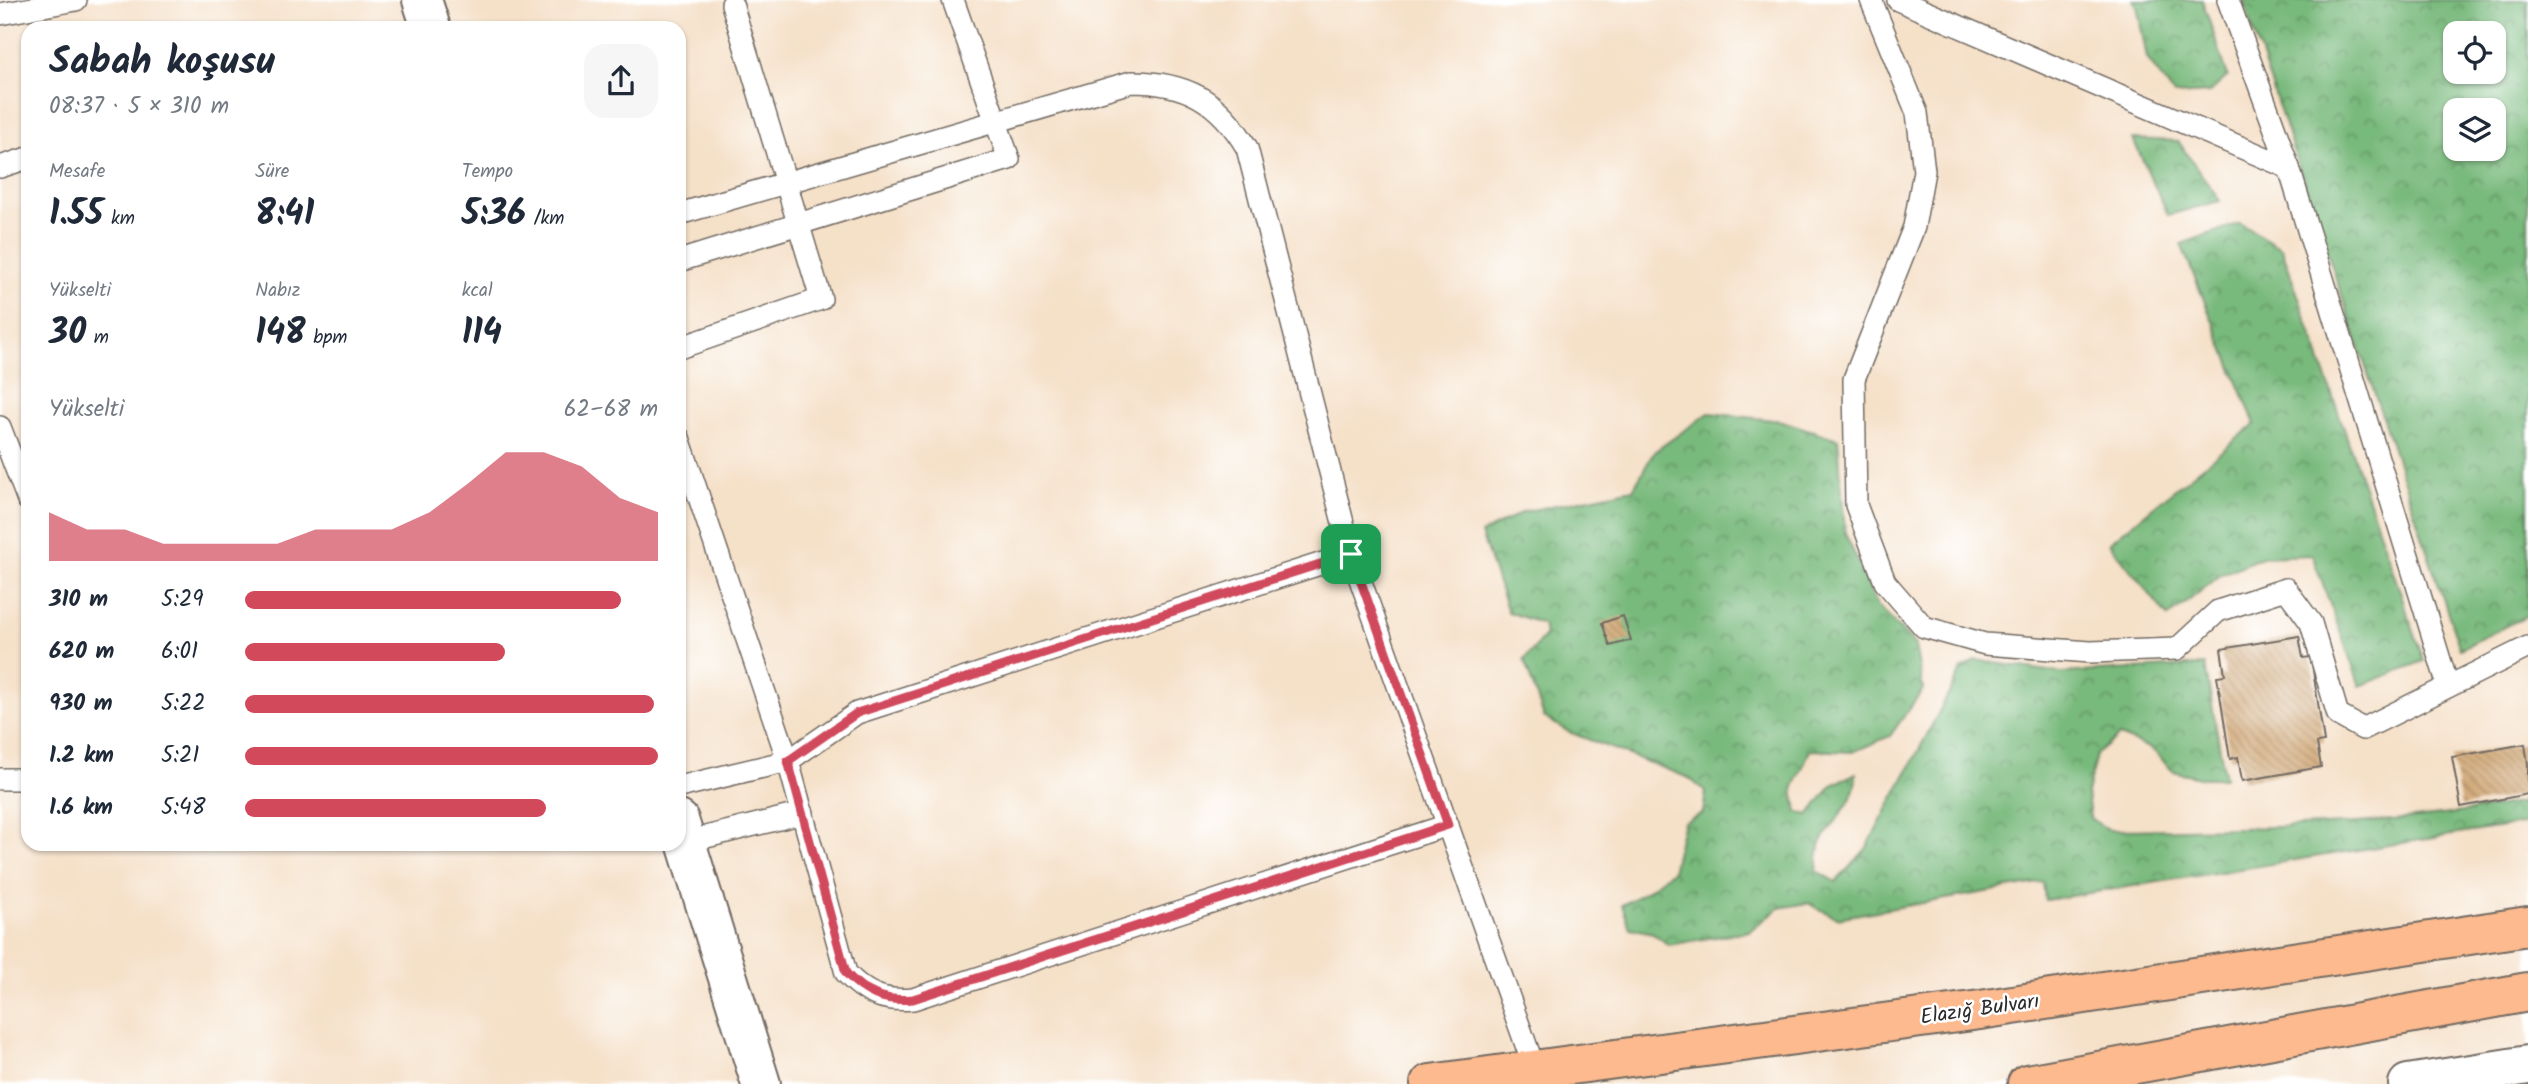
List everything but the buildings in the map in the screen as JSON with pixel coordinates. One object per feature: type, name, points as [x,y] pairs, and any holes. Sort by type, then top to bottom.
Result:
[{"type":"highway","name":"Elazığ Bulvarı","points":[[1430,1084],[1980,1010],[2528,926]]},
{"type":"highway","points":[[2027,1084],[2528,992]]},
{"type":"street","points":[[422,0],[429,21]]},
{"type":"street","points":[[686,844],[761,1084]]},
{"type":"street","points":[[2408,1084],[2506,1073]]},
{"type":"lane","points":[[0,13],[76,0]]},
{"type":"lane","points":[[686,259],[1009,159],[953,0]]},
{"type":"lane","points":[[1871,0],[1917,113],[1924,171],[1914,227],[1854,379],[1856,505],[1885,582],[1924,627],[1985,644],[2090,652],[2177,649],[2218,611],[2286,589],[2311,623],[2339,715],[2363,729],[2528,647]]},
{"type":"lane","points":[[1898,0],[2288,168]]},
{"type":"lane","points":[[2228,0],[2288,168],[2448,686]]},
{"type":"lane","points":[[686,346],[821,299],[732,4]]},
{"type":"lane","points":[[686,212],[1131,82],[1176,86],[1217,108],[1234,126],[1247,148],[1351,554],[1535,1070]]},
{"type":"lane","points":[[0,167],[21,160]]},
{"type":"lane","points":[[0,427],[21,482]]},
{"type":"lane","points":[[686,459],[788,761],[846,973],[876,996],[913,999],[1448,825]]},
{"type":"lane","points":[[686,785],[788,761],[857,713],[1351,554]]},
{"type":"lane","points":[[0,779],[21,779]]},
{"type":"lane","points":[[686,830],[803,813]]},
{"type":"green space","points":[[2133,0],[2202,0],[2228,76],[2209,93],[2174,95],[2147,58],[2137,6]]},
{"type":"green space","points":[[2243,0],[2528,0],[2528,615],[2460,649]]},
{"type":"green space","points":[[2133,139],[2178,141],[2220,201],[2168,215]]},
{"type":"green space","points":[[2240,223],[2282,249],[2424,661],[2360,686],[2312,555],[2262,557],[2222,574],[2168,617],[2109,543],[2255,424],[2181,244]]},
{"type":"green space","points":[[1709,413],[1782,421],[1838,439],[1845,533],[1877,605],[1915,645],[1923,689],[1890,736],[1853,752],[1810,750],[1793,789],[1797,812],[1809,815],[1832,785],[1856,773],[1849,802],[1826,834],[1819,849],[1817,871],[1836,882],[1866,849],[1962,669],[1976,660],[2061,673],[2205,665],[2225,778],[2204,778],[2173,771],[2152,749],[2119,736],[2096,755],[2087,793],[2090,818],[2109,830],[2372,822],[2528,801],[2528,823],[2045,900],[2043,882],[1837,918],[1808,903],[1779,908],[1749,931],[1669,945],[1653,933],[1630,928],[1622,905],[1647,891],[1672,871],[1684,822],[1703,813],[1706,792],[1689,778],[1569,732],[1544,717],[1524,660],[1545,636],[1543,624],[1508,612],[1481,534],[1523,512],[1633,489],[1654,452]]},
{"type":"route","points":[[1351,554],[1448,825],[913,999],[888,1000],[876,996],[855,983],[846,973],[788,761],[857,713],[1351,554]]}]
